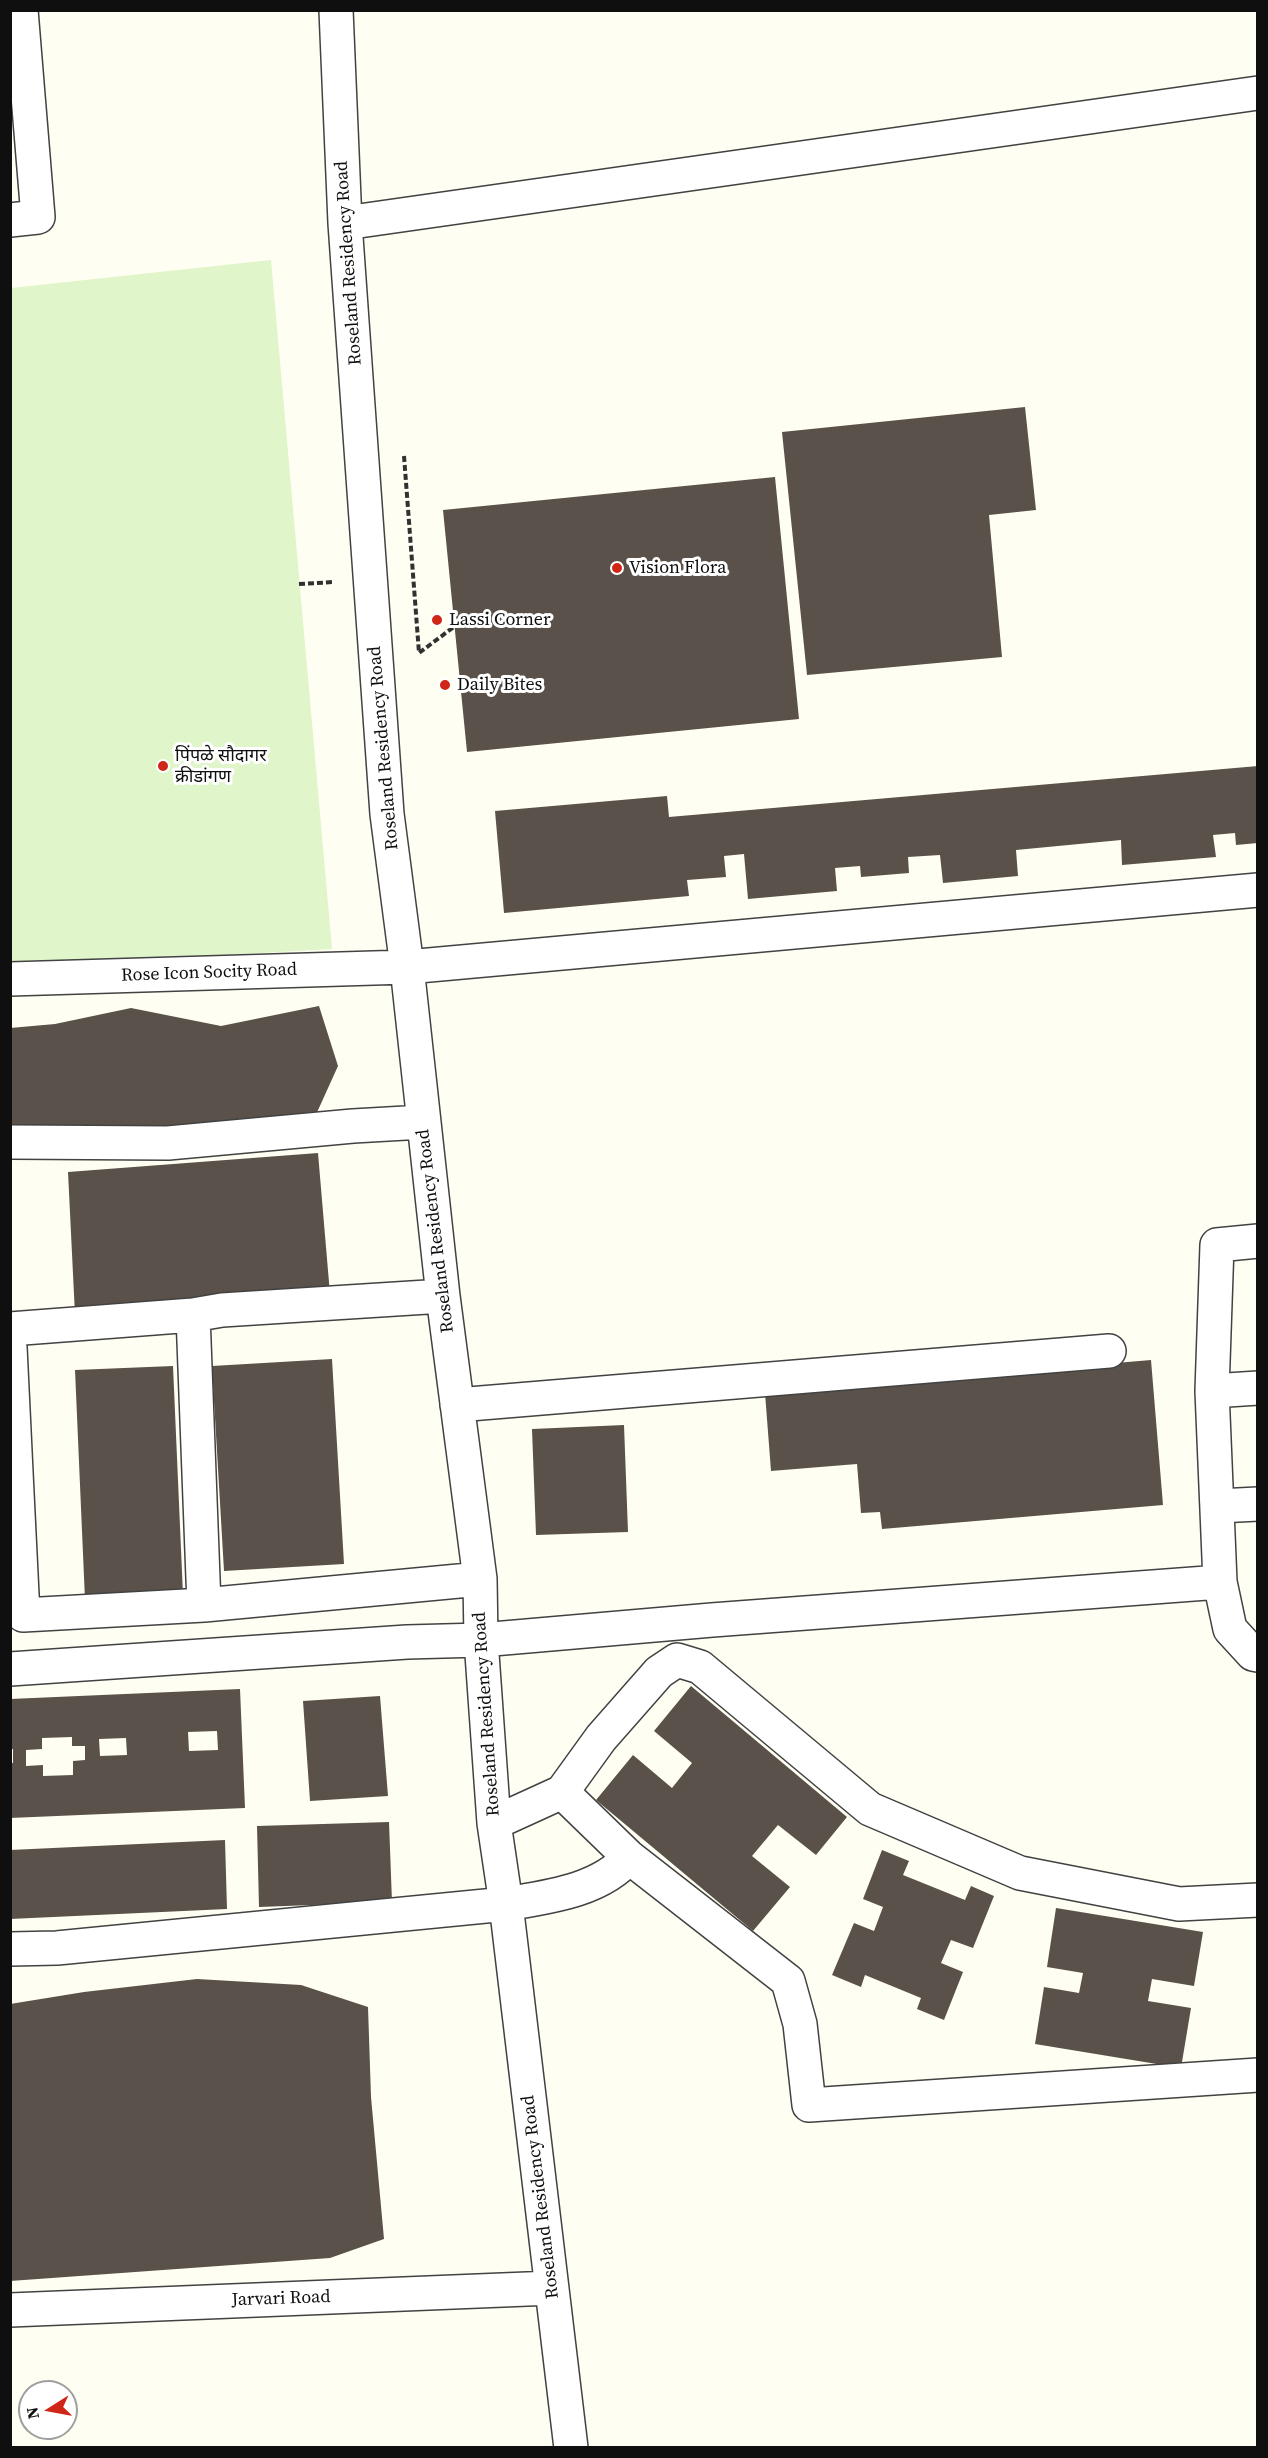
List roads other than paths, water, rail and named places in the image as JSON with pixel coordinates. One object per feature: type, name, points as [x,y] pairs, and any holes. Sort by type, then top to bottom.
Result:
[{"type":"street","name":"Roseland Residency Road","points":[[336,10],[345,223],[387,813],[407,968],[443,1296],[480,1579],[481,1640],[494,1823],[506,1904],[572,2448]]},
{"type":"street","points":[[10,220],[38,218],[18,22]]},
{"type":"street","points":[[345,223],[1257,93]]},
{"type":"street","name":"Rose Icon Socity Road","points":[[10,979],[407,968],[1257,890]]},
{"type":"street","points":[[10,1142],[168,1143],[423,1122]]},
{"type":"street","points":[[1257,1241],[1217,1245],[1212,1390],[1220,1582],[1230,1629],[1253,1654],[1257,1655]]},
{"type":"street","points":[[10,1329],[193,1315],[222,1310],[443,1296]]},
{"type":"street","points":[[193,1315],[204,1605]]},
{"type":"street","points":[[10,1347],[14,1493],[22,1615],[204,1605],[480,1579]]},
{"type":"street","points":[[457,1405],[1109,1351]]},
{"type":"street","points":[[1212,1390],[1257,1388]]},
{"type":"street","points":[[1218,1506],[1257,1504]]},
{"type":"street","points":[[10,1669],[407,1642],[481,1640],[712,1620],[1220,1582]]},
{"type":"street","points":[[494,1823],[562,1792],[601,1738],[659,1672],[677,1660],[700,1667],[870,1809],[1020,1873],[1179,1904],[1257,1900]]},
{"type":"street","points":[[562,1792],[628,1857],[788,1981],[800,2024],[809,2105],[1257,2075]]},
{"type":"street","points":[[10,1949],[57,1948],[506,1904],[569,1892],[618,1870],[628,1857]]},
{"type":"street","name":"Jarvari Road","points":[[10,2310],[552,2288]]},
{"type":"place","name":"Vision Flora","points":[[617,568]]},
{"type":"place","name":"Lassi Corner","points":[[437,620]]},
{"type":"place","name":"Daily Bites","points":[[445,685]]},
{"type":"place","name":"पिंपळे सौदागर क्रीडांगण","points":[[163,766]]}]
